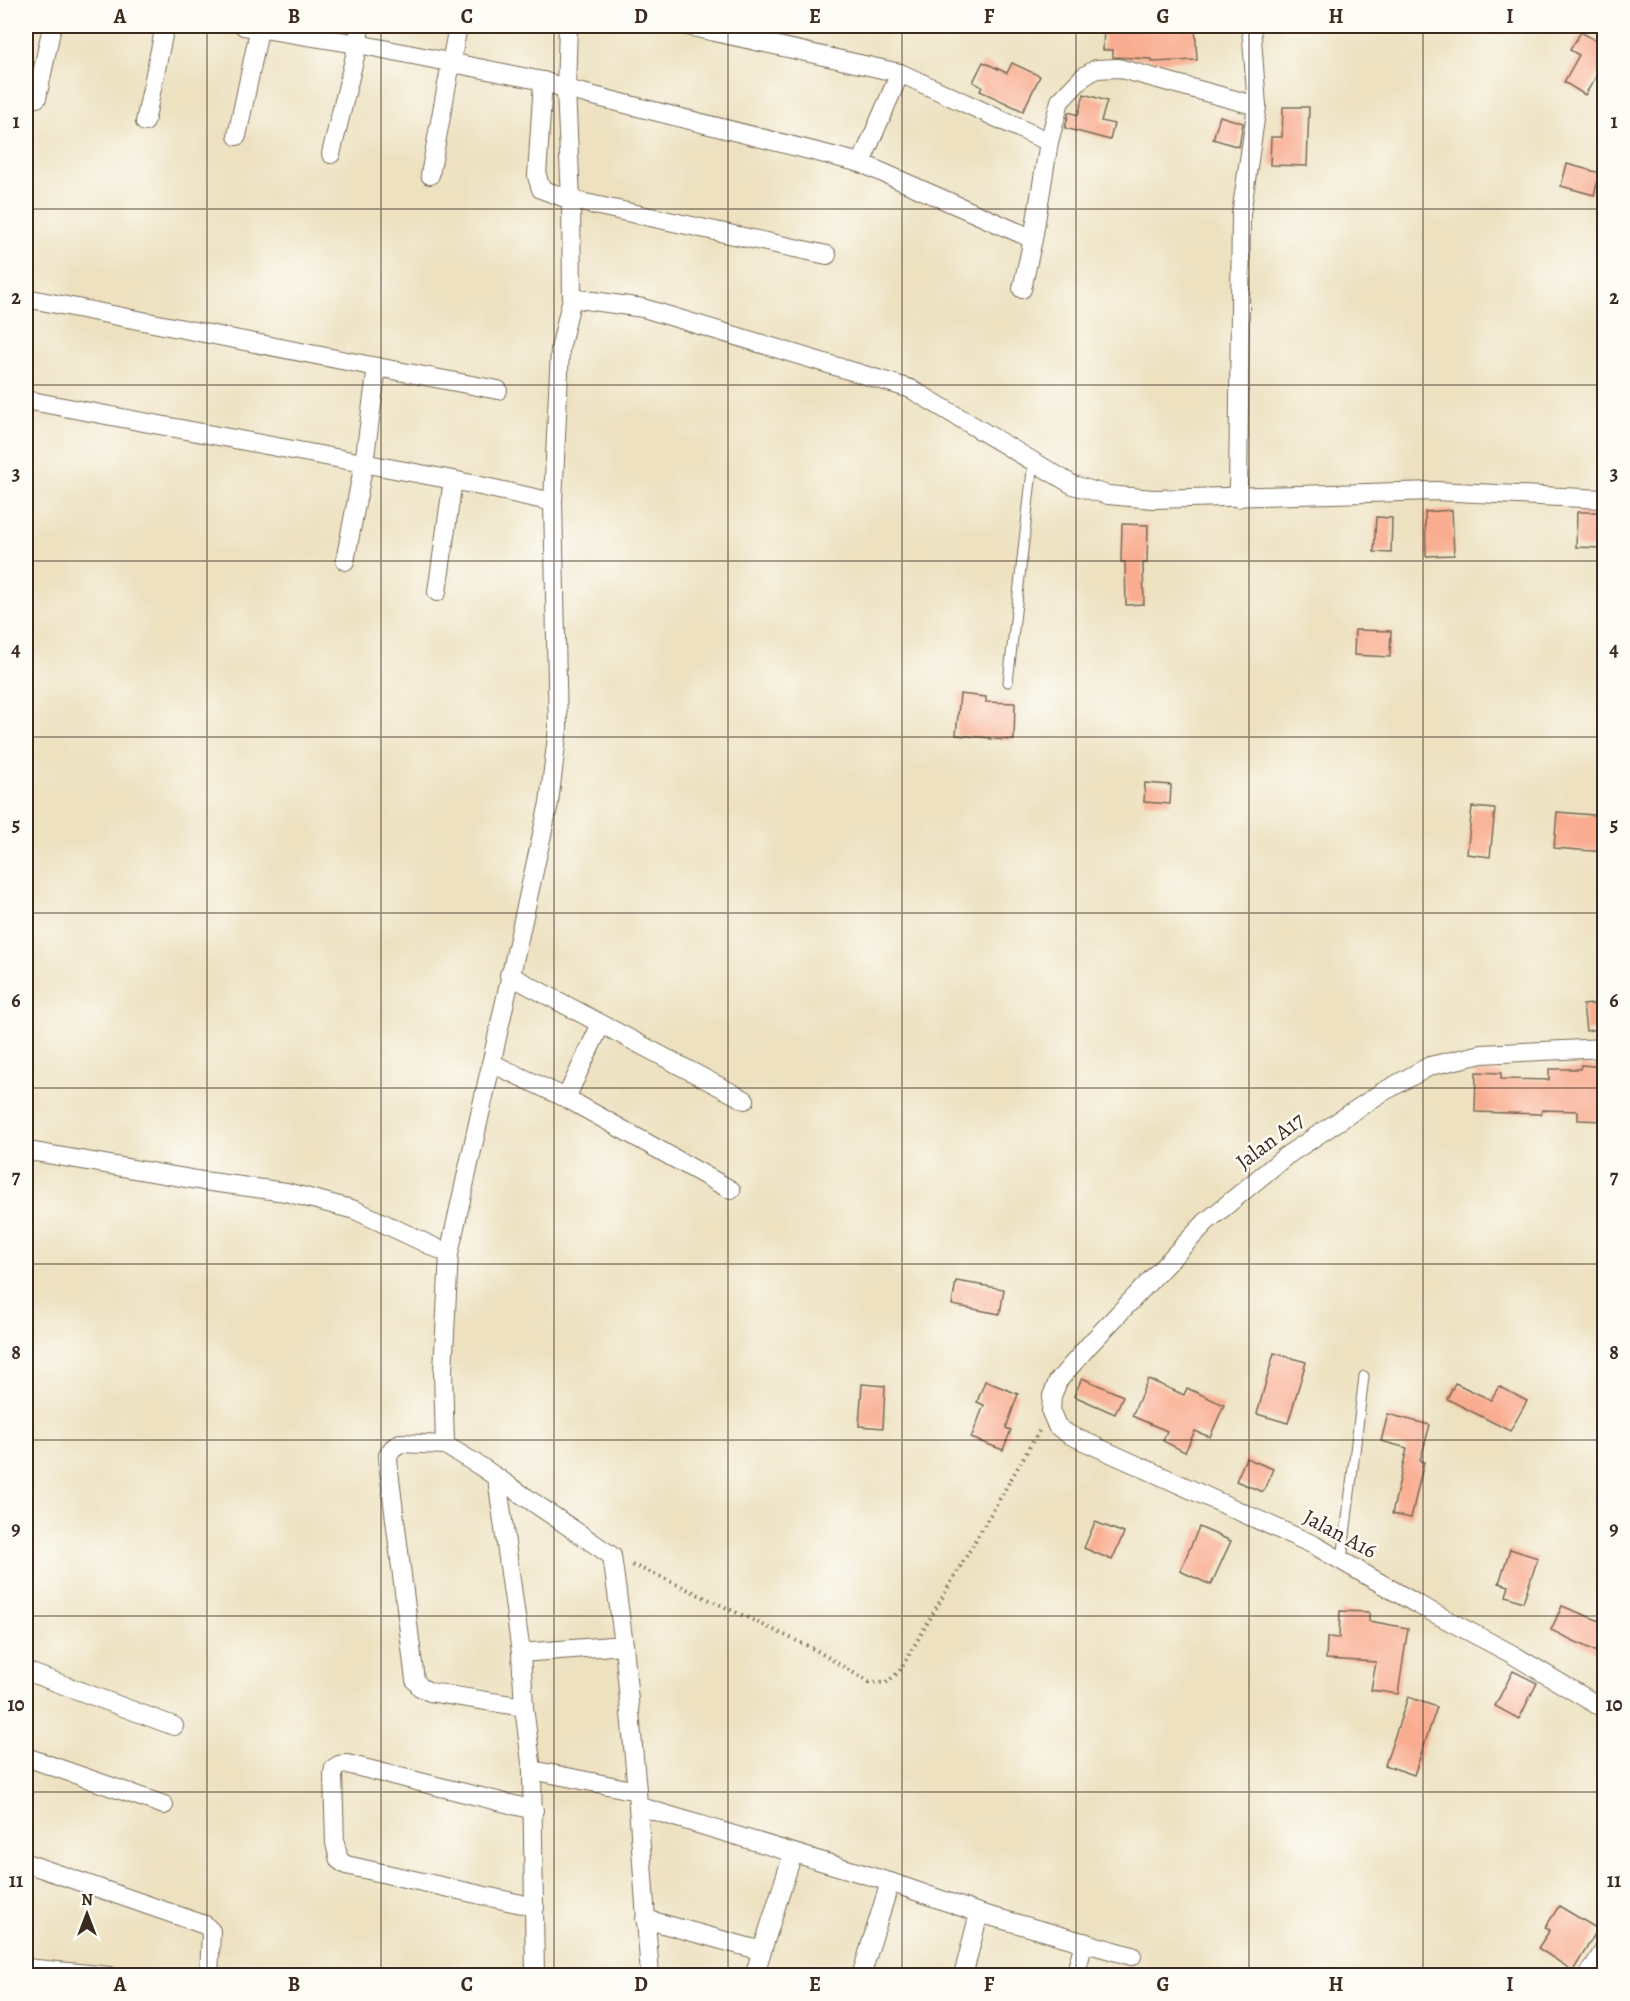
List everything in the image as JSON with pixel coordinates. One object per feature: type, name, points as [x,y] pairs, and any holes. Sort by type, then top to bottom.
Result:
[{"type":"street","points":[[37,98],[52,26]]},
{"type":"street","points":[[145,122],[165,26]]},
{"type":"street","points":[[237,136],[254,26],[543,81],[566,89],[861,163],[1033,239]]},
{"type":"street","points":[[331,154],[358,44],[360,26]]},
{"type":"street","points":[[430,175],[458,26]]},
{"type":"street","points":[[445,1445],[443,1371],[448,1254],[549,803],[558,728],[553,502],[560,349],[572,298],[571,200],[566,89],[568,26]]},
{"type":"street","points":[[688,26],[900,73],[1048,142]]},
{"type":"street","points":[[1238,498],[1241,214],[1257,106],[1251,26]]},
{"type":"street","points":[[1022,289],[1033,239],[1048,142],[1060,101],[1083,77],[1096,69],[1119,68],[1257,106]]},
{"type":"street","points":[[861,163],[900,73]]},
{"type":"street","points":[[543,81],[538,183],[541,189],[571,200],[827,255]]},
{"type":"street","points":[[26,298],[498,390]]},
{"type":"street","points":[[572,298],[643,308],[911,389],[1073,485],[1108,495],[1153,499],[1238,498],[1435,491],[1605,499]]},
{"type":"street","points":[[345,561],[364,463],[376,366]]},
{"type":"street","points":[[26,400],[453,480],[553,502]]},
{"type":"street","points":[[437,592],[453,480]]},
{"type":"street","points":[[509,975],[745,1100]]},
{"type":"street","points":[[566,1098],[601,1024]]},
{"type":"street","name":"Jalan A17","points":[[1051,1412],[1052,1396],[1058,1381],[1089,1345],[1206,1222],[1286,1156],[1381,1093],[1430,1066],[1456,1059],[1482,1054],[1605,1048]]},
{"type":"street","points":[[491,1063],[566,1098],[731,1190]]},
{"type":"street","points":[[26,1153],[34,1152],[202,1181],[286,1192],[355,1210],[448,1254]]},
{"type":"street","name":"Jalan A16","points":[[1051,1412],[1057,1426],[1068,1434],[1342,1560],[1415,1603],[1510,1653],[1605,1709]]},
{"type":"street","points":[[524,1707],[430,1692],[420,1687],[415,1680],[389,1471],[388,1455],[400,1443],[445,1445],[612,1556],[624,1645],[650,1976]]},
{"type":"street","points":[[497,1478],[521,1653],[524,1707],[532,1770],[535,1976]]},
{"type":"street","points":[[521,1653],[624,1645]]},
{"type":"street","points":[[26,1671],[174,1726]]},
{"type":"street","points":[[26,1757],[164,1805]]},
{"type":"street","points":[[534,1810],[347,1764],[334,1768],[336,1852],[339,1860],[346,1865],[534,1907]]},
{"type":"street","points":[[532,1770],[637,1798],[793,1853],[979,1912],[1132,1956]]},
{"type":"street","points":[[754,1976],[793,1853]]},
{"type":"street","points":[[26,1863],[205,1924],[211,1931],[210,1976]]},
{"type":"street","points":[[861,1976],[890,1882]]},
{"type":"street","points":[[963,1976],[979,1912]]},
{"type":"street","points":[[645,1919],[762,1952]]},
{"type":"street","points":[[1075,1976],[1084,1942]]},
{"type":"street","points":[[1588,1976],[1605,1950]]},
{"type":"street","points":[[26,1968],[110,1976]]},
{"type":"lane","points":[[1008,682],[1033,462]]},
{"type":"lane","points":[[1342,1560],[1364,1376]]},
{"type":"path","points":[[612,1556],[814,1649],[869,1682],[886,1683],[899,1672],[1051,1412]]},
{"type":"building","points":[[1104,26],[1195,26],[1197,60],[1152,62],[1152,59],[1113,57],[1113,50],[1103,50]]},
{"type":"building","points":[[1581,32],[1605,46],[1605,62],[1585,95],[1564,82],[1579,55],[1570,50]]},
{"type":"building","points":[[983,62],[1007,73],[1012,63],[1040,76],[1023,111],[980,91],[982,87],[973,82]]},
{"type":"building","points":[[1084,94],[1107,101],[1101,121],[1114,124],[1110,140],[1065,128],[1069,112],[1078,115]]},
{"type":"building","points":[[1283,107],[1309,107],[1307,166],[1270,165],[1271,137],[1282,137]]},
{"type":"building","points":[[1220,116],[1243,123],[1239,147],[1213,139]]},
{"type":"building","points":[[1567,164],[1600,173],[1594,195],[1561,186]]},
{"type":"building","points":[[1452,510],[1454,555],[1426,556],[1425,512]]},
{"type":"building","points":[[1577,512],[1601,512],[1600,548],[1576,547]]},
{"type":"building","points":[[1376,517],[1392,518],[1391,553],[1374,552]]},
{"type":"building","points":[[1122,524],[1148,525],[1147,563],[1143,563],[1144,604],[1126,605],[1125,562],[1121,562]]},
{"type":"building","points":[[1355,630],[1391,631],[1390,657],[1354,655]]},
{"type":"building","points":[[960,694],[986,697],[986,702],[1015,703],[1014,740],[956,735]]},
{"type":"building","points":[[1145,783],[1171,785],[1170,804],[1144,802]]},
{"type":"building","points":[[1472,807],[1495,809],[1490,857],[1467,854]]},
{"type":"building","points":[[1557,812],[1605,816],[1605,852],[1554,848]]},
{"type":"building","points":[[1602,1003],[1605,1028],[1586,1031],[1583,1005]]},
{"type":"building","points":[[1581,1065],[1605,1067],[1605,1121],[1578,1120],[1578,1111],[1542,1110],[1541,1114],[1475,1112],[1476,1072],[1501,1073],[1501,1079],[1549,1080],[1549,1069],[1580,1069]]},
{"type":"building","points":[[956,1281],[1004,1289],[1000,1314],[952,1305]]},
{"type":"building","points":[[1274,1353],[1306,1362],[1288,1423],[1257,1414]]},
{"type":"building","points":[[1082,1378],[1123,1396],[1115,1414],[1074,1396]]},
{"type":"building","points":[[1148,1379],[1184,1395],[1187,1388],[1224,1405],[1210,1437],[1195,1431],[1185,1452],[1163,1441],[1167,1431],[1132,1416]]},
{"type":"building","points":[[985,1381],[1018,1394],[1006,1428],[1011,1430],[1003,1450],[971,1438],[984,1405],[977,1402]]},
{"type":"building","points":[[1455,1383],[1491,1400],[1499,1386],[1527,1401],[1510,1431],[1447,1399]]},
{"type":"building","points":[[862,1384],[885,1386],[883,1428],[859,1426]]},
{"type":"building","points":[[1388,1414],[1430,1425],[1420,1461],[1424,1462],[1411,1518],[1392,1514],[1407,1448],[1381,1441]]},
{"type":"building","points":[[1246,1458],[1273,1469],[1263,1492],[1236,1481]]},
{"type":"building","points":[[1095,1522],[1124,1533],[1112,1560],[1084,1548]]},
{"type":"building","points":[[1199,1527],[1231,1541],[1211,1585],[1180,1571]]},
{"type":"building","points":[[1510,1549],[1538,1558],[1523,1602],[1506,1596],[1509,1586],[1499,1583]]},
{"type":"building","points":[[1562,1606],[1605,1623],[1605,1656],[1551,1630]]},
{"type":"building","points":[[1340,1611],[1369,1612],[1369,1621],[1408,1628],[1398,1694],[1371,1690],[1376,1662],[1326,1659],[1327,1637],[1339,1638]]},
{"type":"building","points":[[1513,1671],[1537,1683],[1519,1719],[1495,1706]]},
{"type":"building","points":[[1408,1697],[1437,1707],[1414,1775],[1385,1765]]},
{"type":"building","points":[[1559,1906],[1598,1929],[1573,1971],[1538,1948],[1550,1930],[1545,1928]]}]
